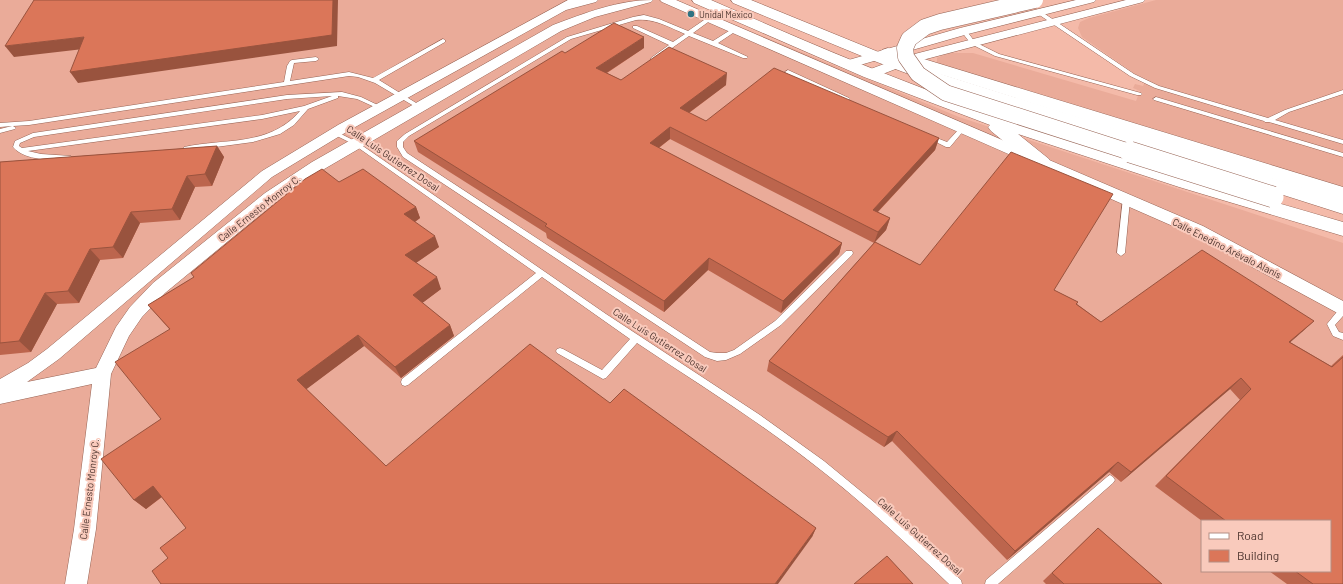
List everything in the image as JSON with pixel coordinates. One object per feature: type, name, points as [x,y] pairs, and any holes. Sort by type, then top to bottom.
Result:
[{"type":"main road","points":[[699,0],[870,74],[982,116],[1110,159],[1343,229]]},
{"type":"main road","points":[[738,0],[979,93],[1343,207]]},
{"type":"main road","points":[[1038,6],[926,26],[910,38],[906,49],[907,60],[911,68],[923,80],[946,93],[1343,220]]},
{"type":"main road","points":[[891,58],[1343,194]]},
{"type":"main road","points":[[982,116],[1042,164]]},
{"type":"main road","points":[[1288,178],[1343,200]]},
{"type":"main road","points":[[1301,217],[1343,235]]},
{"type":"street","name":"Calle Ernesto Monroy C.","points":[[0,389],[35,368],[53,354],[267,174],[381,108],[570,4],[592,0]]},
{"type":"street","name":"Calle Ernesto Monroy C.","points":[[76,584],[102,374],[122,332],[136,312],[159,288],[290,182],[567,23],[647,0]]},
{"type":"street","name":"Calle Enedino Arévalo Alanís","points":[[666,0],[1197,230],[1343,310]]},
{"type":"street","points":[[870,74],[891,58],[1038,6],[1090,0]]},
{"type":"street","points":[[849,64],[973,43],[1139,0]]},
{"type":"street","points":[[0,396],[102,374]]},
{"type":"lane","points":[[1038,6],[1052,22],[1079,38],[1132,76],[1145,82],[1172,92],[1343,142]]},
{"type":"lane","points":[[745,58],[657,20],[644,17],[635,18],[580,33],[569,38],[406,135],[400,141],[400,147],[405,155],[708,355],[717,357],[737,352],[778,323],[849,253]]},
{"type":"lane","points":[[649,61],[709,19]]},
{"type":"lane","points":[[635,27],[672,44]]},
{"type":"lane","points":[[713,44],[734,30]]},
{"type":"lane","points":[[964,31],[973,43],[997,55],[1139,94]]},
{"type":"lane","points":[[374,80],[443,41]]},
{"type":"lane","points":[[288,83],[290,66],[292,62],[316,59]]},
{"type":"lane","points":[[788,72],[851,101]]},
{"type":"lane","points":[[0,125],[29,123],[349,74],[365,76],[374,80],[419,107]]},
{"type":"lane","points":[[1252,128],[1287,111],[1343,92]]},
{"type":"lane","points":[[19,150],[262,117],[306,108],[342,94]]},
{"type":"lane","points":[[75,158],[42,156],[19,150],[16,147],[17,142],[33,135],[287,97],[342,94],[359,98],[381,108]]},
{"type":"lane","points":[[1156,99],[1343,155]]},
{"type":"lane","points":[[175,150],[229,143],[278,133],[294,121],[306,108]]},
{"type":"lane","points":[[0,131],[29,123]]},
{"type":"lane","points":[[920,133],[948,146],[962,129]]},
{"type":"lane","name":"Calle Luis Gutierrez Dosal","points":[[336,134],[355,144],[636,338],[757,418],[821,464],[904,534],[957,584]]},
{"type":"lane","points":[[1121,253],[1126,200]]},
{"type":"lane","points":[[405,382],[542,273]]},
{"type":"lane","points":[[1343,310],[1331,324],[1336,334],[1343,337]]},
{"type":"lane","points":[[560,351],[603,376],[636,338]]},
{"type":"lane","points":[[990,584],[1110,480]]},
{"type":"shaded area","points":[[0,0],[675,0],[959,117],[1343,243],[1343,584],[0,584]]},
{"type":"shaded area","points":[[1156,0],[1343,0],[1343,192],[938,64],[937,62],[937,58],[950,53],[973,53],[1136,101],[1140,91],[1133,88],[1135,84],[1143,86],[1146,79],[1135,74],[1082,37],[1078,28],[1080,22],[1089,18]]},
{"type":"building","points":[[34,0],[333,0],[332,35],[70,72],[84,37],[5,46]]},
{"type":"building","points":[[614,23],[644,37],[596,68],[621,80],[669,47],[727,73],[680,108],[706,121],[774,68],[939,138],[873,210],[890,218],[878,232],[670,127],[650,143],[842,243],[783,301],[709,258],[664,301],[545,226],[547,224],[414,141],[562,51],[565,53]]},
{"type":"building","points":[[217,146],[205,174],[187,176],[172,209],[131,212],[113,247],[90,249],[68,291],[45,293],[19,341],[0,343],[0,162]]},
{"type":"building","points":[[1011,152],[1113,194],[1054,290],[1078,302],[1076,304],[1101,322],[1202,250],[1314,321],[1289,342],[1332,367],[1343,357],[1343,584],[1313,584],[1296,572],[1331,572],[1331,520],[1225,520],[1166,476],[1251,389],[1241,378],[1131,472],[1118,462],[1015,551],[897,431],[888,437],[769,361],[875,242],[920,265]]},
{"type":"building","points":[[322,169],[339,182],[363,169],[416,207],[404,214],[435,236],[405,255],[437,277],[413,295],[450,325],[395,367],[358,335],[297,380],[386,466],[530,344],[610,403],[624,389],[816,528],[775,584],[161,584],[152,571],[168,558],[160,548],[186,528],[153,486],[134,500],[101,459],[161,419],[115,362],[170,329],[148,305],[194,277],[191,273],[305,179]]},
{"type":"building","points":[[1098,528],[1162,584],[1064,584],[1052,573]]},
{"type":"building","points":[[887,556],[913,584],[854,584]]},
{"type":"place","name":"Unidal Mexico","points":[[691,14]]}]
